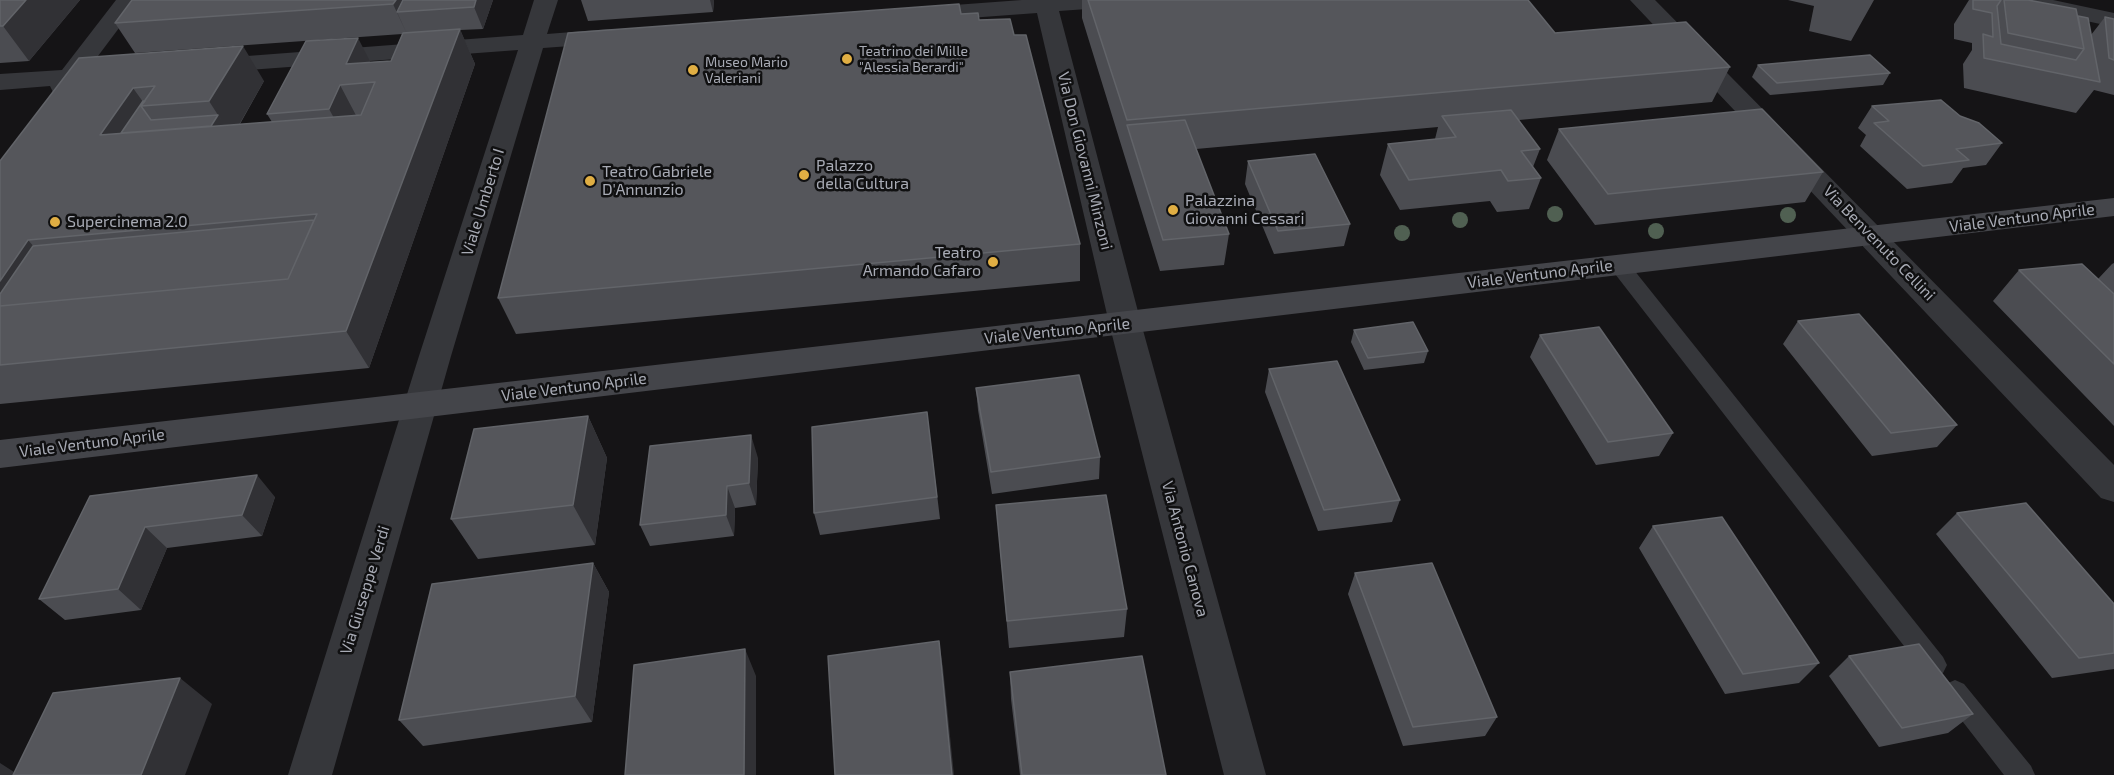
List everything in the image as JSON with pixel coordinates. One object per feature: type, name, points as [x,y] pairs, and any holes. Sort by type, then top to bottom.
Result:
[{"type":"main road","name":"Viale Ventuno Aprile","points":[[0,454],[2114,207]]},
{"type":"street","points":[[50,102],[128,0]]},
{"type":"street","name":"Viale Umberto I","points":[[421,405],[546,0]]},
{"type":"street","points":[[896,16],[1046,2],[1115,0]]},
{"type":"street","name":"Via Benvenuto Cellini","points":[[1642,0],[2112,482]]},
{"type":"street","points":[[2021,0],[2114,20]]},
{"type":"street","name":"Via Don Giovanni Minzoni","points":[[1046,2],[1125,323]]},
{"type":"street","points":[[185,68],[638,34]]},
{"type":"street","points":[[0,82],[137,72]]},
{"type":"street","name":"Via Antonio Canova","points":[[1125,323],[1245,775]]},
{"type":"street","name":"Via Giuseppe Verdi","points":[[310,775],[421,405]]},
{"type":"lane","points":[[1619,265],[2020,775]]},
{"type":"building","points":[[0,0],[26,0],[3,26],[0,26]]},
{"type":"building","points":[[132,0],[396,0],[393,4],[115,23]]},
{"type":"building","points":[[403,0],[476,0],[474,7],[397,12]]},
{"type":"building","points":[[1088,0],[1528,0],[1555,33],[1686,22],[1730,67],[1127,120]]},
{"type":"building","points":[[1973,0],[2001,0],[1997,6],[2001,44],[2076,60],[2084,49],[2078,16],[2088,18],[2100,82],[1984,58],[1983,34],[1993,37],[1992,13],[1973,9]]},
{"type":"building","points":[[2004,0],[2028,0],[2076,9],[2084,49],[2008,33]]},
{"type":"building","name":"Palazzo della Cultura","points":[[959,4],[961,14],[978,13],[979,20],[1010,19],[1014,35],[1026,35],[1080,244],[498,298],[568,33]]},
{"type":"building","points":[[2105,17],[2114,19],[2114,60],[2109,58]]},
{"type":"building","points":[[460,29],[346,331],[0,365],[0,306],[288,279],[317,214],[28,240],[0,281],[0,161],[79,58],[243,46],[209,101],[141,106],[155,86],[133,88],[100,135],[361,115],[375,82],[340,85],[329,109],[267,114],[306,41],[358,38],[346,64],[391,61],[403,33]]},
{"type":"building","points":[[1870,55],[1890,73],[1777,83],[1758,65]]},
{"type":"building","points":[[1941,100],[1960,116],[1979,123],[2002,143],[1956,149],[1969,160],[1923,166],[1874,123],[1889,121],[1872,106]]},
{"type":"building","points":[[143,101],[145,101],[141,106],[151,120],[218,115],[211,126],[121,133]]},
{"type":"building","points":[[1762,109],[1823,172],[1608,194],[1559,129]]},
{"type":"building","points":[[1511,110],[1540,149],[1521,151],[1541,178],[1508,181],[1501,170],[1409,180],[1388,144],[1456,137],[1442,116]]},
{"type":"building","points":[[1185,120],[1229,234],[1163,240],[1127,125]]},
{"type":"building","points":[[1315,154],[1350,224],[1278,231],[1248,161]]},
{"type":"building","points":[[314,220],[288,279],[0,306],[0,294],[33,246]]},
{"type":"building","points":[[2082,264],[2114,294],[2114,364],[2019,270]]},
{"type":"building","points":[[1859,314],[1957,425],[1891,433],[1798,321]]},
{"type":"building","points":[[1413,322],[1428,351],[1368,358],[1354,330]]},
{"type":"building","points":[[1599,327],[1673,433],[1608,442],[1540,335]]},
{"type":"building","points":[[1337,361],[1400,500],[1324,510],[1269,369]]},
{"type":"building","points":[[1079,375],[1100,457],[991,472],[976,388]]},
{"type":"building","points":[[927,412],[937,497],[814,513],[812,427]]},
{"type":"building","points":[[588,416],[573,505],[451,519],[474,429]]},
{"type":"building","points":[[751,435],[749,483],[727,486],[726,515],[640,525],[650,446]]},
{"type":"building","points":[[257,475],[242,515],[145,527],[118,589],[39,599],[90,496]]},
{"type":"building","points":[[1106,495],[1127,609],[1007,621],[996,505]]},
{"type":"building","points":[[2026,503],[2114,604],[2114,653],[2079,658],[1957,513]]},
{"type":"building","points":[[1722,517],[1819,663],[1743,674],[1653,526]]},
{"type":"building","points":[[593,563],[575,696],[399,720],[432,584]]},
{"type":"building","points":[[1432,563],[1497,717],[1413,727],[1355,573]]},
{"type":"building","points":[[939,641],[952,775],[835,775],[828,656]]},
{"type":"building","points":[[1919,644],[1973,714],[1902,728],[1849,656]]},
{"type":"building","points":[[745,649],[744,775],[625,775],[634,665]]},
{"type":"building","points":[[1142,656],[1166,775],[1022,775],[1010,672]]},
{"type":"building","points":[[180,678],[141,775],[13,775],[53,693]]},
{"type":"place","name":"Teatrino dei Mille \"Alessia Berardi\"","points":[[847,59]]},
{"type":"place","name":"Museo Mario Valeriani","points":[[693,70]]},
{"type":"place","name":"Palazzo della Cultura","points":[[804,175]]},
{"type":"place","name":"Teatro Gabriele D'Annunzio","points":[[590,181]]},
{"type":"place","name":"Palazzina Giovanni Cessari","points":[[1173,210]]},
{"type":"place","name":"Supercinema 2.0","points":[[55,222]]},
{"type":"place","name":"Teatro Armando Cafaro","points":[[993,262]]}]
